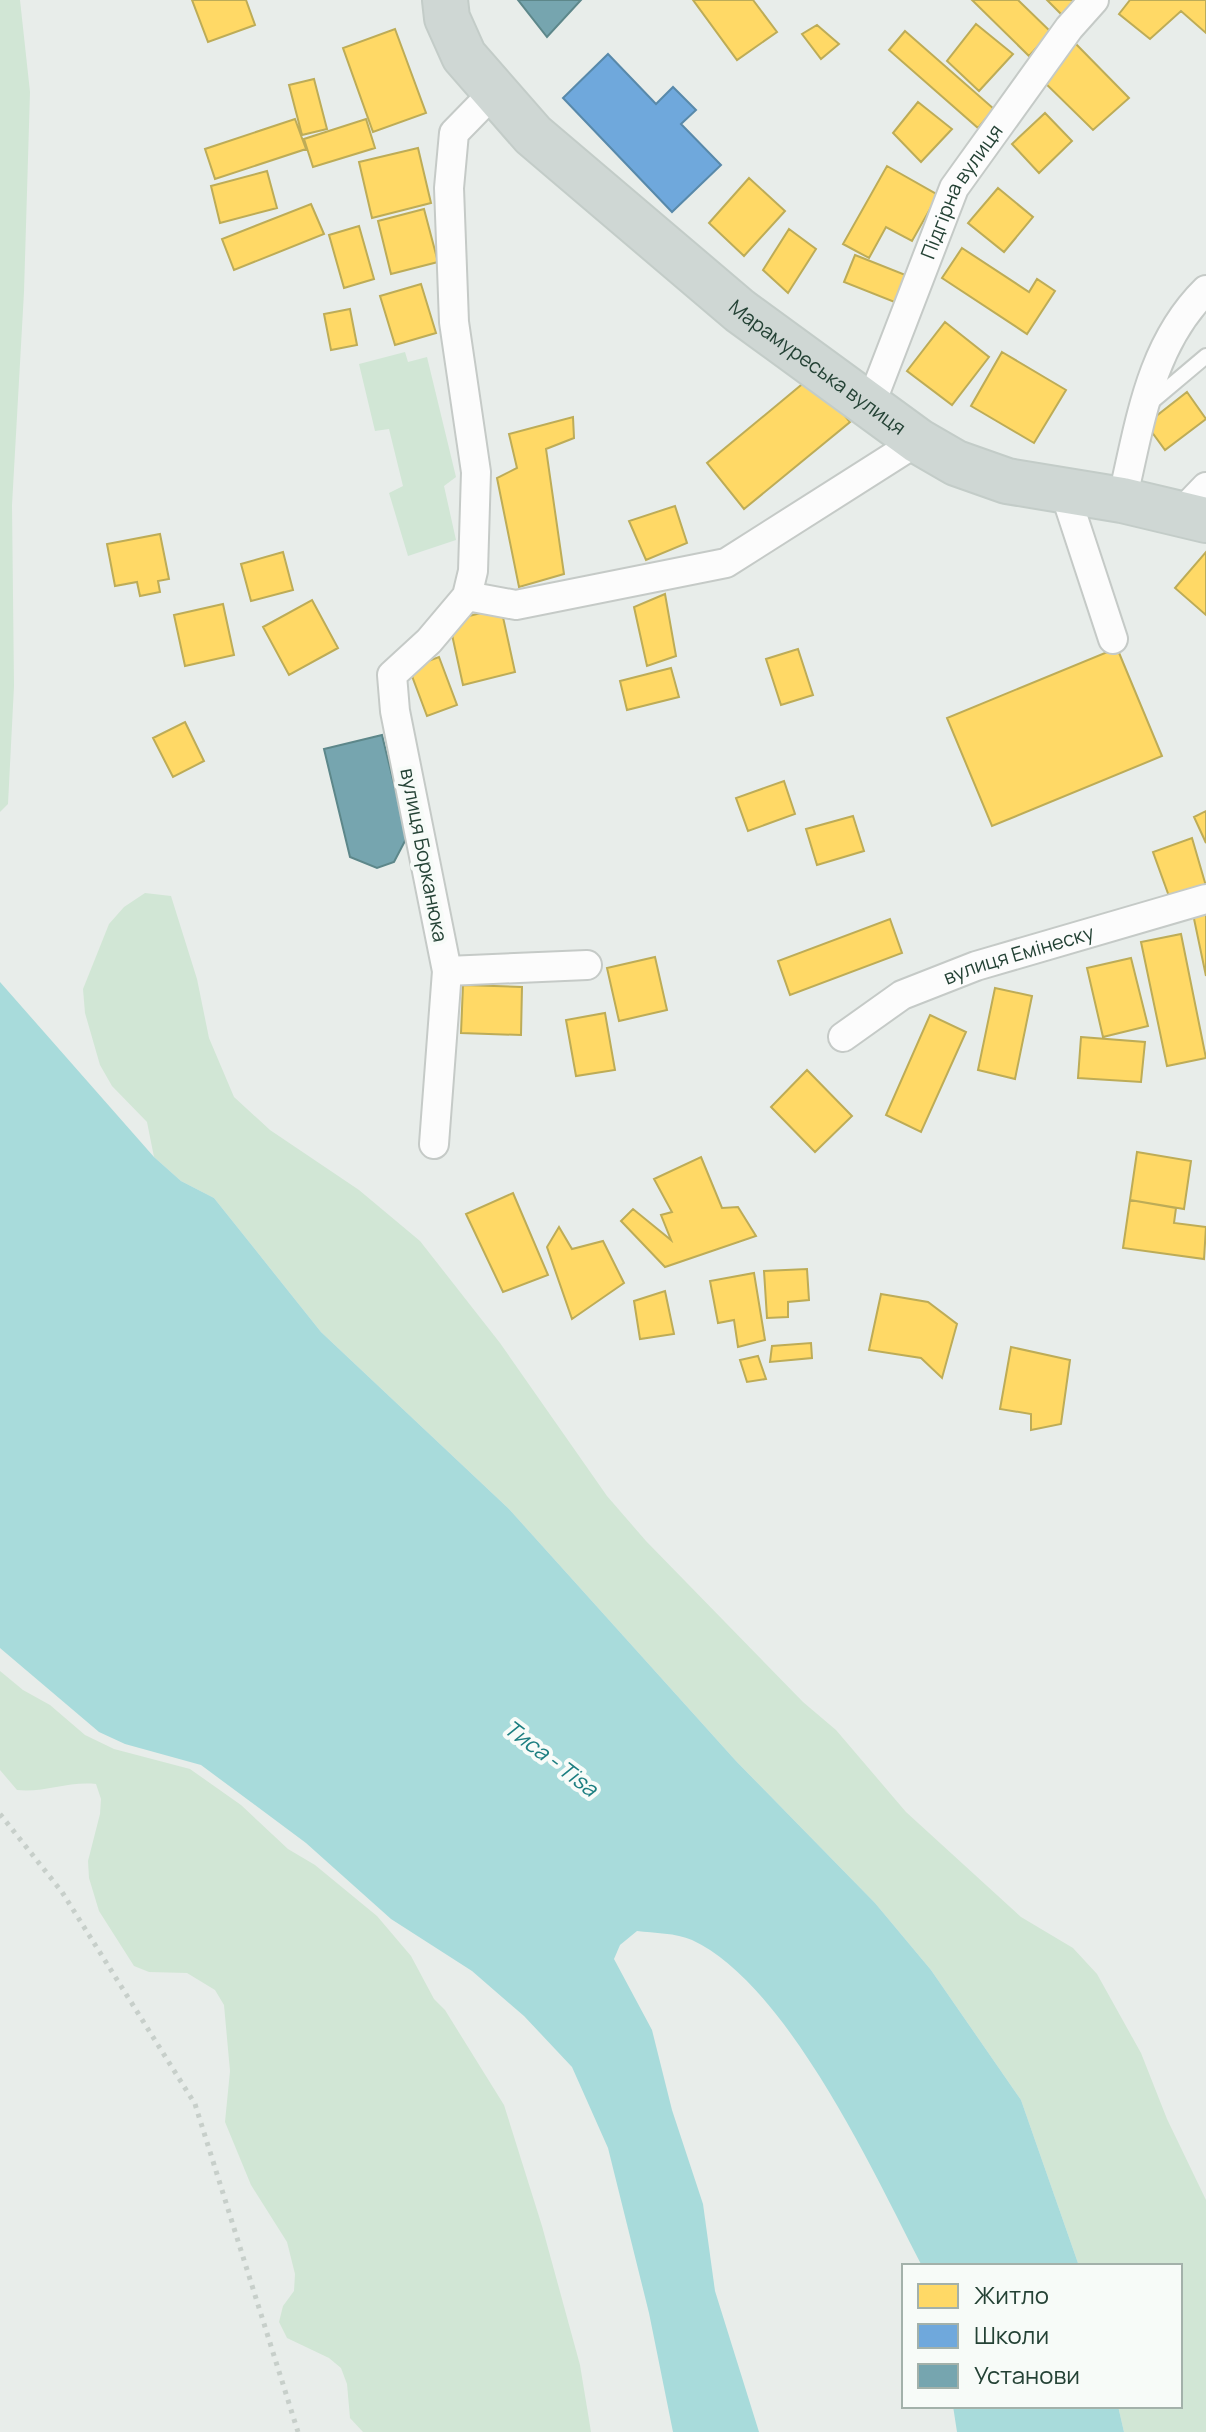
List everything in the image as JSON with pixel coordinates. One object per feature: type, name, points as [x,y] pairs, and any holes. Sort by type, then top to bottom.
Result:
[{"type":"main road","name":"Марамуреська вулиця","points":[[445,0],[447,18],[464,56],[533,135],[740,311],[918,441],[956,463],[1007,481],[1065,493],[1197,507]]},
{"type":"street","name":"Підгірна вулиця","points":[[870,406],[954,188],[1069,28],[1094,0]]},
{"type":"street","points":[[495,91],[454,133],[449,188],[454,322],[476,472],[473,571],[467,596],[516,605],[726,563],[918,441]]},
{"type":"street","points":[[1122,500],[1151,374],[1184,312],[1206,290]]},
{"type":"street","points":[[1065,493],[1113,639]]},
{"type":"street","name":"вулиця Борканюка","points":[[434,1144],[447,971],[395,711],[392,675],[429,641],[467,596]]},
{"type":"street","name":"вулиця Емінеску","points":[[843,1037],[902,995],[976,966],[1206,899]]},
{"type":"street","points":[[447,971],[587,965]]},
{"type":"lane","points":[[1143,410],[1206,356]]},
{"type":"path","points":[[0,1814],[62,1892],[195,2104],[298,2432]]},
{"type":"green space","points":[[0,0],[20,0],[30,92],[24,292],[12,505],[14,686],[8,804],[0,812]]},
{"type":"green space","points":[[405,352],[408,362],[427,357],[456,477],[444,486],[456,540],[408,556],[389,493],[403,486],[389,429],[375,431],[359,364]]},
{"type":"green space","points":[[145,893],[171,896],[197,979],[209,1038],[234,1097],[270,1130],[359,1190],[420,1241],[500,1343],[607,1496],[646,1541],[803,1702],[836,1730],[906,1812],[1021,1917],[1073,1948],[1097,1974],[1141,2053],[1167,2119],[1206,2200],[1206,2432],[1124,2432],[1118,2408],[1182,2408],[1182,2264],[1078,2264],[1021,2100],[931,1970],[875,1903],[736,1761],[509,1509],[321,1332],[214,1198],[181,1181],[154,1157],[147,1122],[112,1086],[100,1065],[85,1013],[83,989],[109,924],[124,907]]},
{"type":"green space","points":[[0,1671],[23,1690],[50,1705],[85,1735],[114,1749],[190,1769],[241,1805],[288,1849],[315,1865],[377,1916],[411,1956],[434,1999],[445,2010],[504,2105],[542,2226],[580,2365],[591,2432],[363,2432],[350,2418],[347,2384],[341,2368],[329,2358],[287,2338],[279,2322],[283,2306],[294,2291],[295,2274],[287,2242],[251,2185],[225,2122],[230,2071],[224,2005],[215,1990],[187,1973],[149,1972],[134,1966],[99,1911],[89,1878],[88,1861],[100,1814],[101,1799],[96,1784],[17,1790],[0,1770]]},
{"type":"water","name":"Тиса - Tisa","points":[[0,982],[154,1157],[181,1181],[214,1198],[321,1332],[509,1509],[736,1761],[875,1903],[931,1970],[1021,2100],[1078,2264],[921,2264],[825,2085],[761,1996],[727,1963],[692,1940],[637,1931],[620,1945],[614,1959],[652,2030],[672,2110],[703,2204],[715,2291],[759,2432],[673,2432],[649,2313],[608,2148],[572,2067],[524,2016],[472,1971],[391,1919],[306,1843],[201,1765],[125,1744],[99,1732],[0,1648]]},
{"type":"water","points":[[953,2408],[1118,2408],[1124,2432],[957,2432]]},
{"type":"building: Житло","points":[[192,0],[246,0],[255,25],[208,42]]},
{"type":"building: Житло","points":[[693,0],[753,0],[777,32],[737,60]]},
{"type":"building: Житло","points":[[972,0],[1018,0],[1051,32],[1029,56]]},
{"type":"building: Житло","points":[[1047,0],[1077,0],[1062,15]]},
{"type":"building: Житло","points":[[1130,0],[1206,0],[1206,33],[1181,11],[1150,39],[1119,14]]},
{"type":"building: Житло","points":[[976,24],[1013,54],[979,91],[947,61]]},
{"type":"building: Житло","points":[[817,25],[839,44],[821,59],[802,34]]},
{"type":"building: Житло","points":[[395,29],[426,113],[373,132],[343,48]]},
{"type":"building: Житло","points":[[905,31],[994,109],[978,128],[889,50]]},
{"type":"building: Житло","points":[[1073,41],[1129,98],[1093,130],[1041,79]]},
{"type":"building: Житло","points":[[314,79],[327,129],[302,135],[289,85]]},
{"type":"building: Житло","points":[[918,102],[952,129],[921,162],[893,133]]},
{"type":"building: Житло","points":[[1045,113],[1072,141],[1039,173],[1012,144]]},
{"type":"building: Житло","points":[[295,119],[306,149],[215,179],[205,149]]},
{"type":"building: Житло","points":[[366,119],[375,148],[313,167],[304,139]]},
{"type":"building: Житло","points":[[418,148],[431,203],[372,218],[359,162]]},
{"type":"building: Житло","points":[[887,166],[938,195],[912,241],[886,227],[869,258],[843,244]]},
{"type":"building: Житло","points":[[267,171],[277,208],[220,223],[211,186]]},
{"type":"building: Житло","points":[[749,178],[785,211],[744,256],[709,223]]},
{"type":"building: Житло","points":[[998,188],[1033,217],[1004,252],[968,223]]},
{"type":"building: Житло","points":[[311,204],[324,234],[234,270],[222,239]]},
{"type":"building: Житло","points":[[424,209],[438,262],[391,274],[378,221]]},
{"type":"building: Житло","points":[[359,226],[374,279],[344,288],[329,235]]},
{"type":"building: Житло","points":[[789,229],[816,249],[788,293],[763,270]]},
{"type":"building: Житло","points":[[962,248],[1029,292],[1037,279],[1055,291],[1027,334],[942,278]]},
{"type":"building: Житло","points":[[855,255],[908,276],[897,303],[844,282]]},
{"type":"building: Житло","points":[[421,284],[436,333],[395,345],[380,296]]},
{"type":"building: Житло","points":[[350,309],[357,345],[331,350],[324,314]]},
{"type":"building: Житло","points":[[945,322],[989,357],[952,405],[907,371]]},
{"type":"building: Житло","points":[[1002,352],[1066,390],[1034,443],[971,406]]},
{"type":"building: Житло","points":[[812,376],[850,422],[744,509],[707,463]]},
{"type":"building: Житло","points":[[1187,392],[1206,419],[1165,450],[1146,424]]},
{"type":"building: Житло","points":[[573,417],[574,438],[546,449],[564,574],[519,587],[497,478],[517,468],[509,434]]},
{"type":"building: Житло","points":[[675,506],[687,543],[646,560],[629,521]]},
{"type":"building: Житло","points":[[160,534],[169,579],[158,581],[160,592],[140,596],[137,582],[115,586],[107,544]]},
{"type":"building: Житло","points":[[283,552],[293,590],[251,601],[241,564]]},
{"type":"building: Житло","points":[[1206,552],[1206,615],[1175,588]]},
{"type":"building: Житло","points":[[665,594],[676,656],[647,666],[634,607]]},
{"type":"building: Житло","points":[[312,600],[338,648],[289,675],[263,627]]},
{"type":"building: Житло","points":[[223,604],[234,655],[185,666],[174,615]]},
{"type":"building: Житло","points":[[501,608],[515,672],[463,685],[449,621]]},
{"type":"building: Житло","points":[[1117,648],[1162,756],[992,826],[947,718]]},
{"type":"building: Житло","points":[[798,649],[813,695],[781,705],[766,659]]},
{"type":"building: Житло","points":[[439,657],[457,705],[427,716],[409,668]]},
{"type":"building: Житло","points":[[671,668],[679,697],[627,710],[620,681]]},
{"type":"building: Житло","points":[[185,722],[204,761],[173,777],[153,738]]},
{"type":"building: Житло","points":[[784,781],[795,814],[748,831],[736,798]]},
{"type":"building: Житло","points":[[1206,811],[1206,843],[1194,817]]},
{"type":"building: Житло","points":[[853,816],[864,851],[817,865],[806,829]]},
{"type":"building: Житло","points":[[1192,838],[1206,886],[1170,899],[1153,852]]},
{"type":"building: Житло","points":[[1206,911],[1206,976],[1193,914]]},
{"type":"building: Житло","points":[[890,919],[902,953],[790,995],[778,961]]},
{"type":"building: Житло","points":[[1181,934],[1206,1058],[1167,1066],[1141,942]]},
{"type":"building: Житло","points":[[655,957],[667,1010],[619,1021],[607,968]]},
{"type":"building: Житло","points":[[1131,958],[1148,1026],[1103,1037],[1087,968]]},
{"type":"building: Житло","points":[[463,985],[522,987],[521,1035],[461,1033]]},
{"type":"building: Житло","points":[[995,988],[1032,996],[1015,1079],[978,1070]]},
{"type":"building: Житло","points":[[605,1013],[615,1070],[576,1076],[566,1020]]},
{"type":"building: Житло","points":[[930,1015],[966,1032],[921,1132],[886,1115]]},
{"type":"building: Житло","points":[[1081,1037],[1145,1042],[1141,1082],[1078,1078]]},
{"type":"building: Житло","points":[[807,1070],[852,1116],[815,1152],[771,1107]]},
{"type":"building: Житло","points":[[1137,1152],[1191,1161],[1184,1209],[1130,1200]]},
{"type":"building: Житло","points":[[701,1157],[722,1208],[738,1207],[756,1236],[665,1267],[621,1221],[633,1209],[671,1240],[661,1215],[672,1212],[654,1179]]},
{"type":"building: Житло","points":[[513,1193],[548,1275],[503,1292],[466,1214]]},
{"type":"building: Житло","points":[[1130,1200],[1176,1208],[1174,1223],[1206,1227],[1204,1259],[1123,1248]]},
{"type":"building: Житло","points":[[559,1227],[572,1249],[603,1241],[624,1283],[572,1319],[547,1247]]},
{"type":"building: Житло","points":[[807,1269],[809,1300],[788,1302],[788,1317],[767,1318],[764,1271]]},
{"type":"building: Житло","points":[[754,1273],[765,1340],[738,1347],[734,1320],[718,1323],[710,1281]]},
{"type":"building: Житло","points":[[665,1291],[674,1334],[640,1339],[634,1301]]},
{"type":"building: Житло","points":[[881,1294],[928,1302],[957,1324],[942,1378],[921,1358],[869,1350]]},
{"type":"building: Житло","points":[[811,1343],[812,1358],[770,1362],[772,1346]]},
{"type":"building: Житло","points":[[1011,1347],[1070,1360],[1061,1424],[1031,1430],[1031,1414],[1000,1409]]},
{"type":"building: Житло","points":[[758,1356],[766,1379],[747,1382],[740,1360]]},
{"type":"building: Школи","points":[[608,54],[656,104],[673,87],[696,110],[681,124],[721,165],[672,212],[563,98]]},
{"type":"building: Установи","points":[[518,0],[581,0],[547,37]]},
{"type":"building: Установи","points":[[382,735],[407,837],[394,862],[377,868],[350,857],[324,749]]}]
